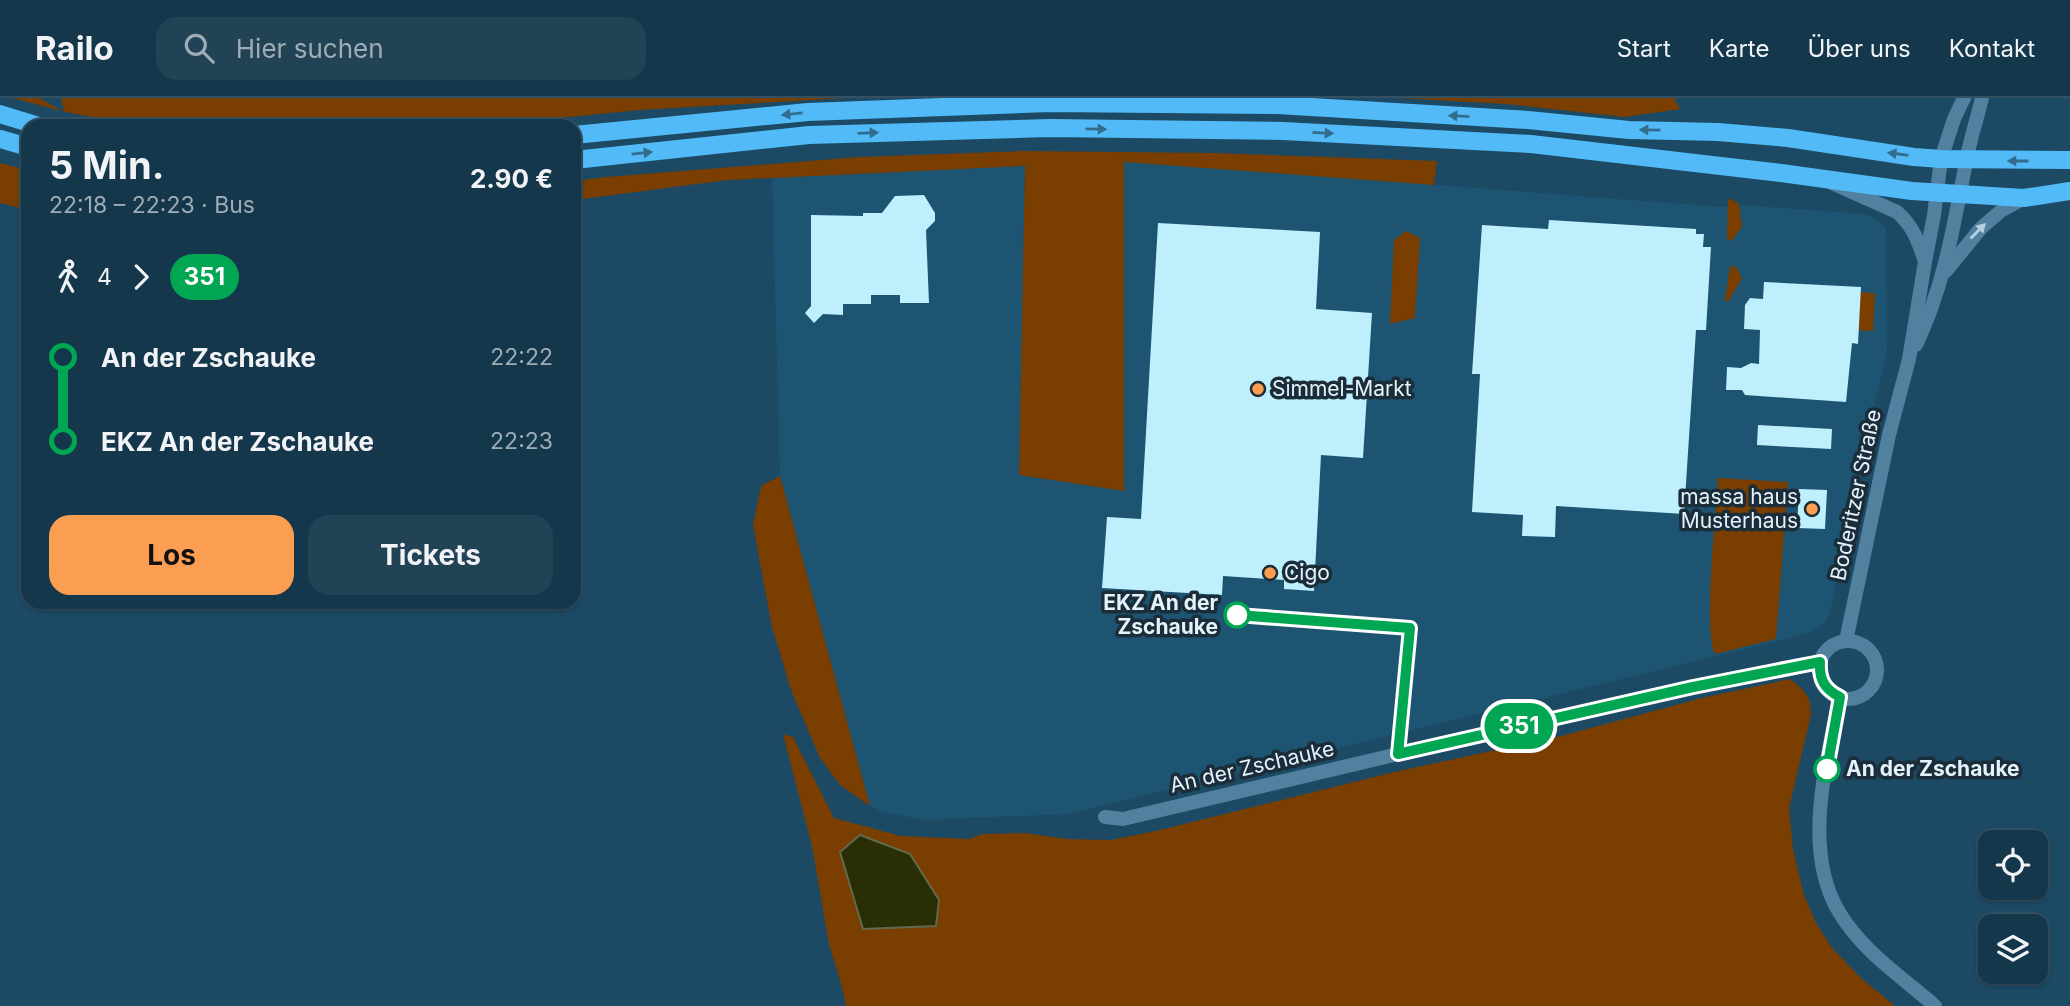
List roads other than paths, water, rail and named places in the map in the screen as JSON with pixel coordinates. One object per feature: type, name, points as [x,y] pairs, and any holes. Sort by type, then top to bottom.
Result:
[{"type":"main road","points":[[581,134],[808,112],[1049,103],[1278,104],[1528,120],[1629,130],[1718,132],[1788,138],[1941,159],[2070,160]]},
{"type":"main road","points":[[0,114],[21,120]]},
{"type":"main road","points":[[581,159],[809,135],[1050,128],[1283,131],[1531,145],[1781,173],[1912,191],[2024,198],[2070,191]]},
{"type":"main road","points":[[0,139],[21,145]]},
{"type":"street","name":"Boderitzer Straße","points":[[1846,641],[1889,435],[1909,359],[1941,159],[1964,98]]},
{"type":"street","name":"Boderitzer Straße","points":[[1909,359],[1926,325],[1942,275],[1982,98]]},
{"type":"street","name":"Boderitzer Straße","points":[[1825,180],[1896,212],[1905,219],[1916,234],[1924,262]]},
{"type":"street","name":"Boderitzer Straße","points":[[1942,275],[1981,228],[2001,210],[2024,198]]},
{"type":"street","points":[[1846,641],[1857,642],[1867,648],[1877,668],[1875,680],[1869,689],[1850,699],[1830,692],[1823,685],[1819,673],[1825,651],[1834,644],[1846,641]]},
{"type":"street","name":"An der Zschauke","points":[[1105,817],[1123,819],[1693,687],[1820,662]]},
{"type":"street","points":[[1840,697],[1821,803],[1819,846],[1829,891],[1854,932],[1882,962],[1935,1006]]},
{"type":"place","name":"Simmel-Markt","points":[[1258,389]]},
{"type":"place","name":"massa haus Musterhaus","points":[[1812,509]]},
{"type":"place","name":"Cigo","points":[[1270,573]]},
{"type":"place","name":"EKZ An der Zschauke","points":[[1237,615]]},
{"type":"place","name":"An der Zschauke","points":[[1827,769]]}]
